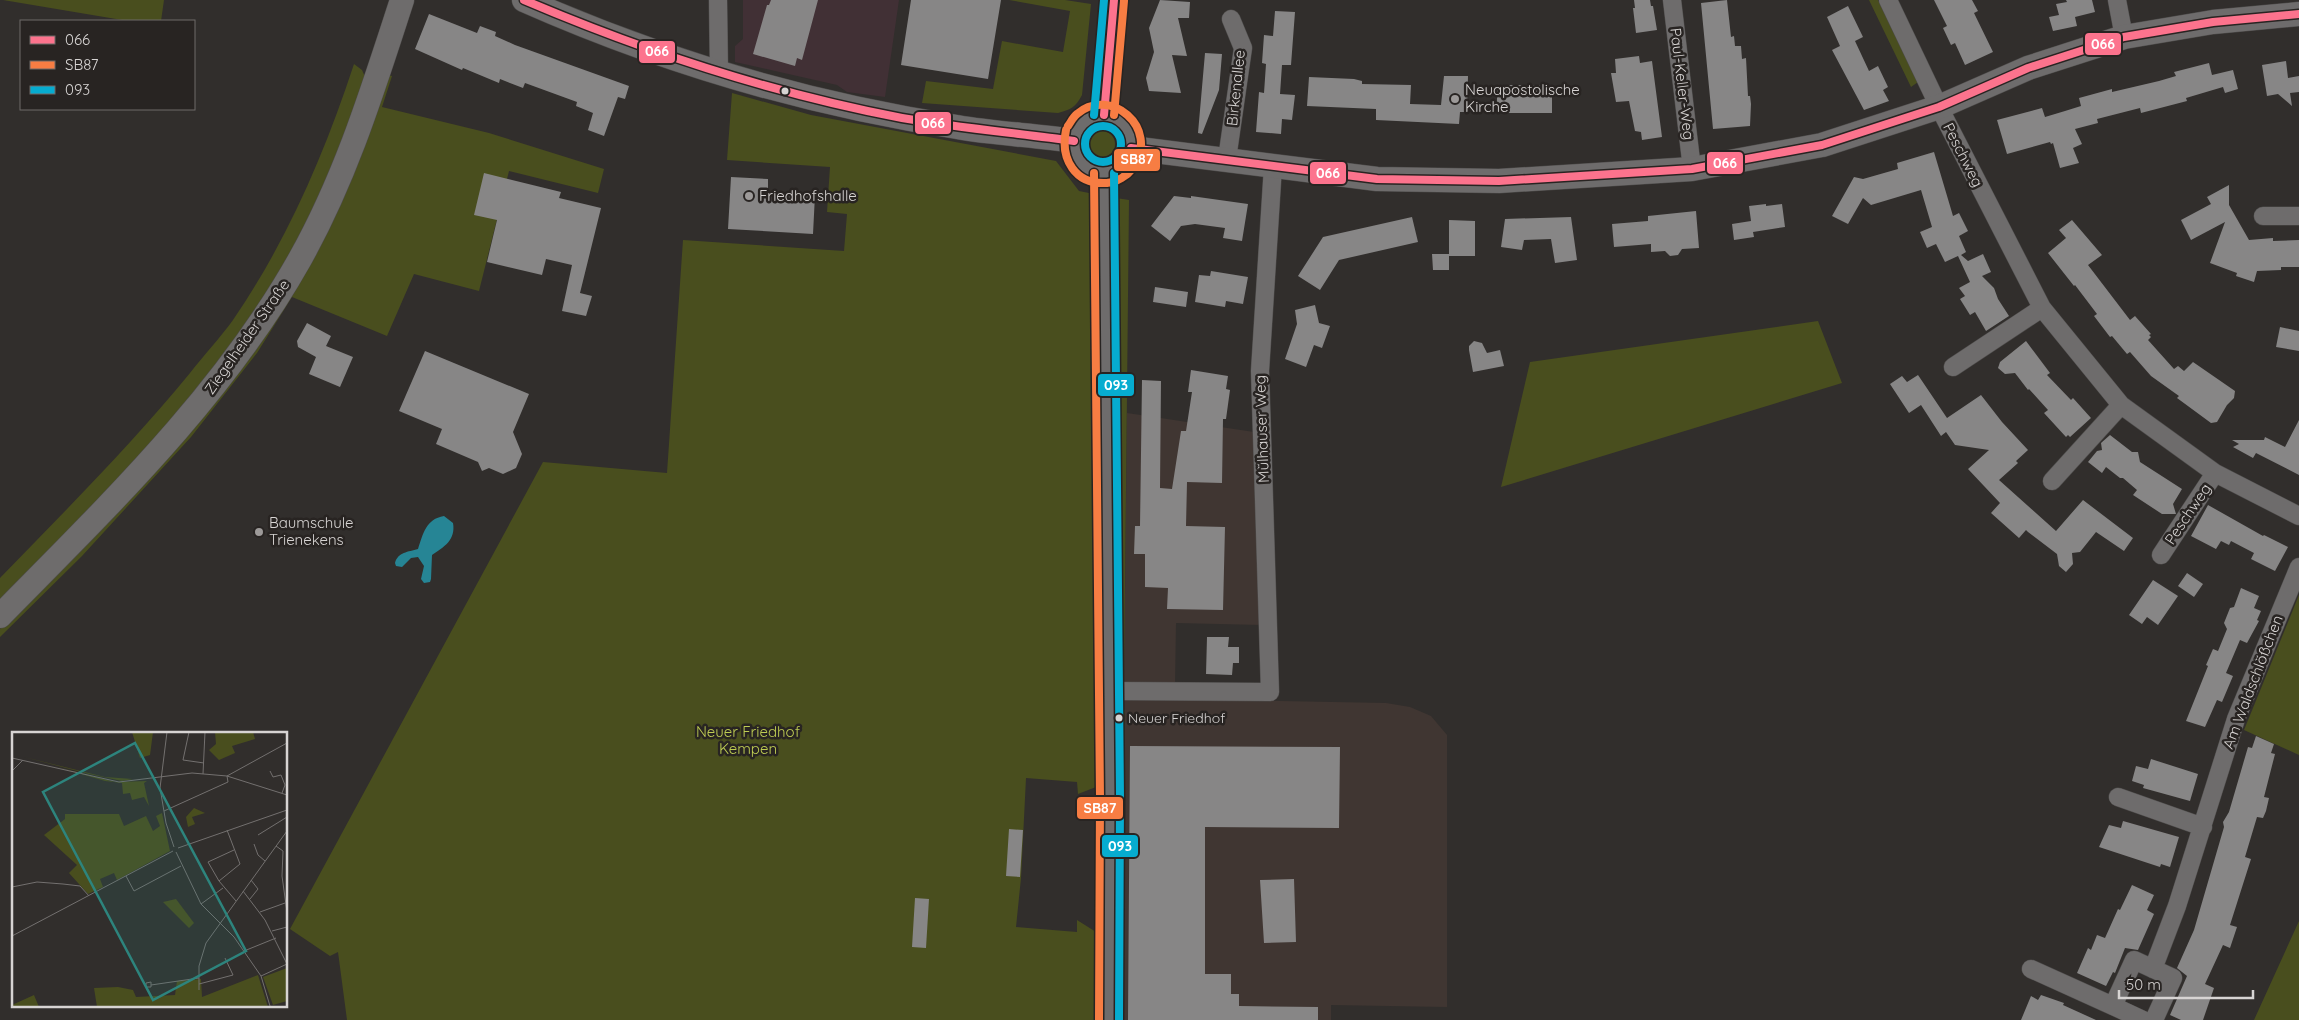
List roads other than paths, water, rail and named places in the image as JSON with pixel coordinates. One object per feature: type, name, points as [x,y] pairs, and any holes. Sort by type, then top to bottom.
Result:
[{"type":"street","name":"Ziegelheider Straße","points":[[0,616],[76,540],[159,452],[213,387],[262,321],[300,260],[345,167],[402,0]]},
{"type":"street","points":[[524,0],[650,50],[828,103],[908,119],[1010,135],[1074,141]]},
{"type":"street","points":[[718,0],[719,72]]},
{"type":"street","points":[[1104,115],[1114,0]]},
{"type":"street","name":"Paul-Keller-Weg","points":[[1672,0],[1692,169]]},
{"type":"street","name":"Peschweg","points":[[1888,0],[1939,107],[2042,308],[2121,404],[2215,473],[2299,516]]},
{"type":"street","points":[[2117,0],[2124,37]]},
{"type":"street","points":[[1131,148],[1377,179],[1499,181],[1692,169],[1822,145],[1939,107],[2028,68],[2124,37],[2294,9]]},
{"type":"street","name":"Birkenallee","points":[[1227,159],[1243,48],[1231,19]]},
{"type":"street","points":[[1104,115],[1114,117],[1122,122],[1128,130],[1131,148],[1128,158],[1122,166],[1104,173],[1096,172],[1081,164],[1074,149],[1074,141],[1081,125],[1087,119],[1104,115]]},
{"type":"street","name":"Mülhauser Weg","points":[[1109,691],[1270,692],[1260,371],[1273,166]]},
{"type":"street","points":[[1104,173],[1109,691],[1109,1020]]},
{"type":"street","points":[[2263,216],[2299,216]]},
{"type":"street","points":[[1953,366],[2042,308]]},
{"type":"street","points":[[2052,481],[2121,404]]},
{"type":"street","name":"Peschweg","points":[[2160,555],[2215,473]]},
{"type":"street","name":"Am Waldschlößchen","points":[[2153,969],[2177,906],[2236,719],[2299,567]]},
{"type":"street","points":[[2118,797],[2203,827]]},
{"type":"street","points":[[2113,1006],[2134,960],[2173,978],[2154,1020]]},
{"type":"street","points":[[2031,969],[2143,1020]]},
{"type":"water","points":[[444,516],[453,523],[453,534],[445,546],[432,555],[431,579],[430,582],[424,583],[421,579],[424,566],[418,557],[411,558],[402,567],[396,566],[396,559],[407,552],[418,549],[429,524],[433,520]]},
{"type":"place","name":"Neuapostolische Kirche","points":[[1455,99]]},
{"type":"place","name":"Friedhofshalle","points":[[749,196]]},
{"type":"place","name":"Baumschule Trienekens","points":[[259,532]]},
{"type":"place","name":"Neuer Friedhof","points":[[1119,718]]},
{"type":"park label","name":"Neuer Friedhof Kempen","points":[[748,740]]}]
